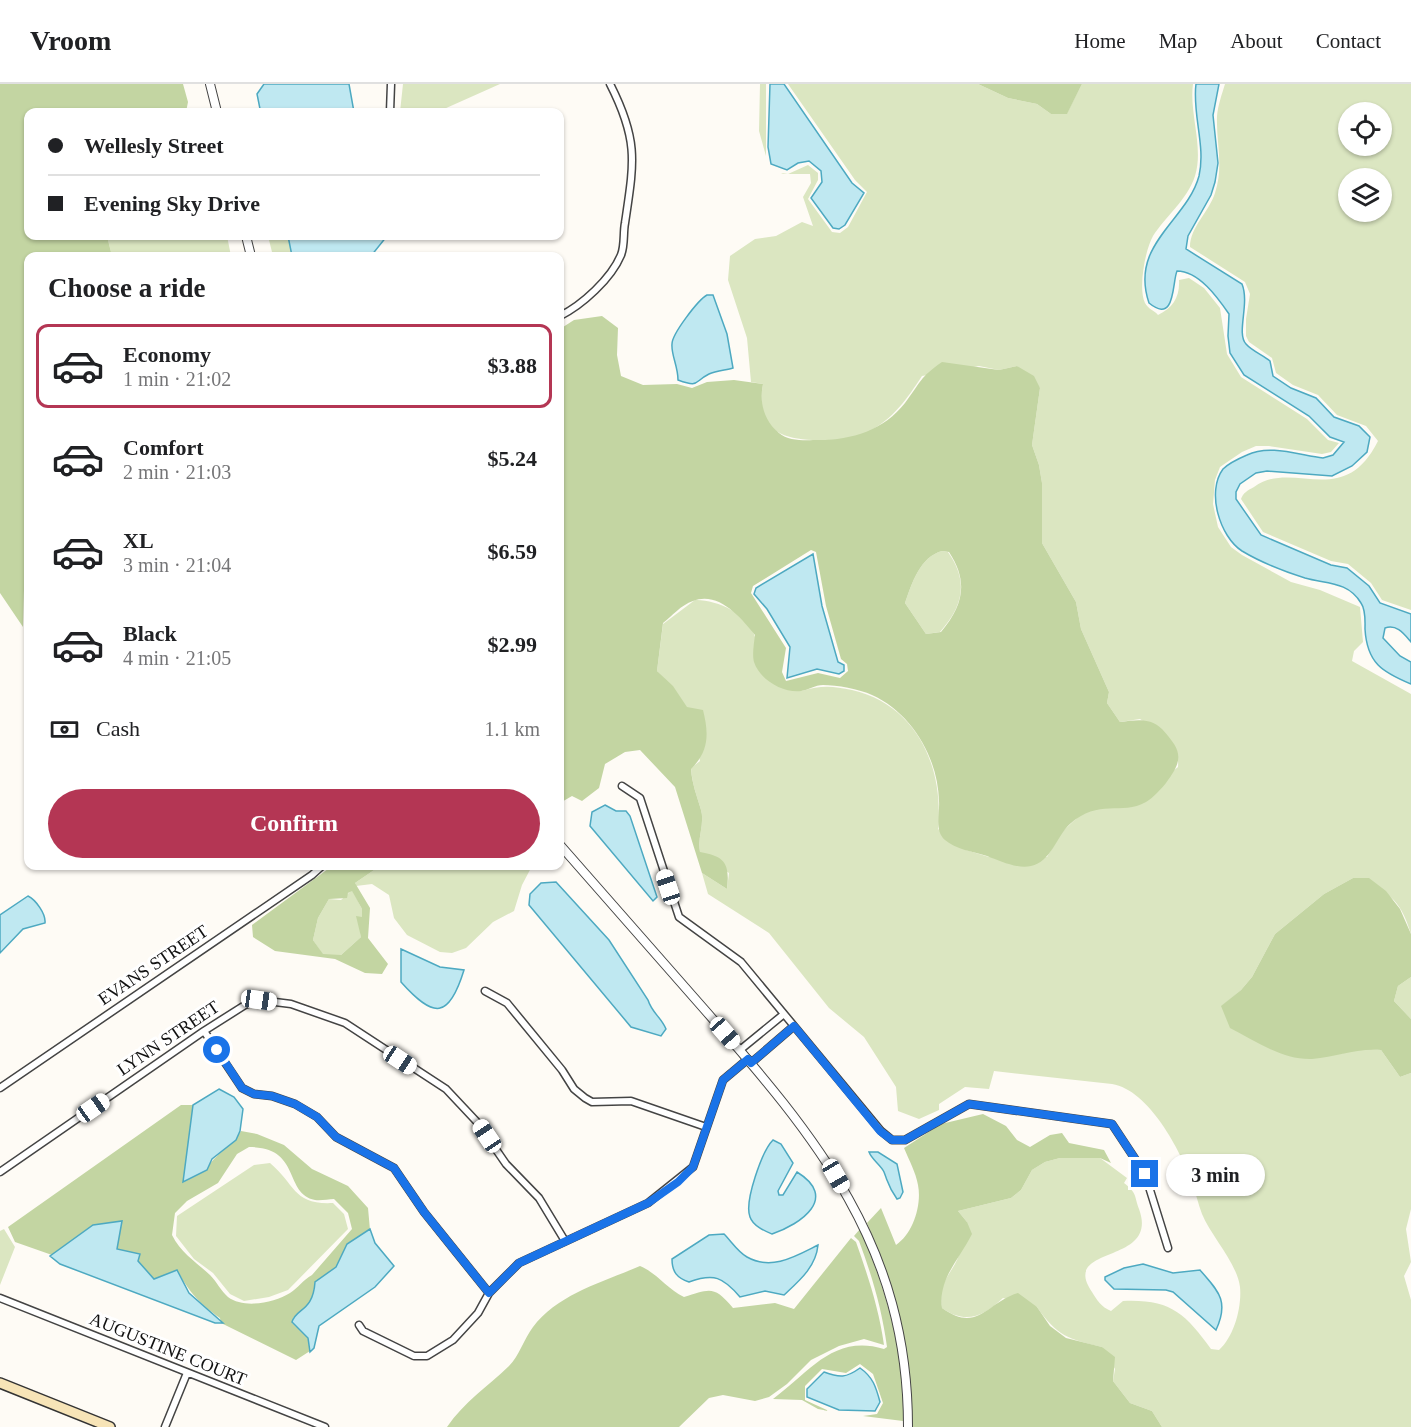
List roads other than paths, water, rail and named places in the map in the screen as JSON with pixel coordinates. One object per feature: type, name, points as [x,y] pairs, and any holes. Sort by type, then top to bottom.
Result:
[{"type":"main road","points":[[0,1383],[110,1427]]},
{"type":"street","points":[[210,84],[216,108]]},
{"type":"street","points":[[390,108],[391,84]]},
{"type":"street","points":[[564,314],[604,281],[622,255],[633,177],[632,140],[625,113],[610,84]]},
{"type":"street","points":[[622,786],[640,798],[679,917],[741,962],[880,1131],[892,1140],[905,1140],[969,1104],[1112,1124],[1145,1174],[1168,1248]]},
{"type":"street","points":[[564,850],[740,1050],[825,1156],[859,1216],[886,1280],[901,1335],[908,1427]]},
{"type":"street","name":"EVANS STREET","points":[[0,1088],[318,870]]},
{"type":"street","points":[[485,991],[507,1003],[562,1070],[574,1089],[585,1098],[592,1102],[631,1101],[706,1127]]},
{"type":"street","name":"LYNN STREET","points":[[0,1172],[204,1031],[245,1005],[259,1000],[291,1004],[345,1023],[446,1089],[477,1122],[506,1164],[539,1198],[565,1241]]},
{"type":"street","points":[[740,1050],[784,1014]]},
{"type":"street","points":[[359,1325],[363,1330],[414,1356],[427,1356],[453,1340],[478,1313],[489,1293],[519,1263],[648,1203],[678,1182],[693,1167],[723,1080],[794,1026]]},
{"type":"street","points":[[204,1031],[242,1088],[254,1094],[272,1096],[295,1104],[317,1117],[336,1137],[394,1168],[444,1238],[489,1293]]},
{"type":"street","name":"AUGUSTINE COURT","points":[[0,1298],[325,1427]]},
{"type":"street","points":[[165,1427],[187,1373]]},
{"type":"water","points":[[264,84],[349,84],[353,108],[260,108],[257,94]]},
{"type":"water","points":[[770,84],[784,84],[852,183],[864,193],[845,225],[839,229],[833,228],[811,198],[822,182],[821,171],[809,161],[798,163],[787,170],[771,164],[768,147]]},
{"type":"water","points":[[1196,84],[1219,84],[1213,115],[1218,163],[1211,195],[1188,236],[1186,249],[1242,284],[1245,300],[1243,339],[1248,346],[1270,361],[1273,376],[1291,388],[1316,398],[1334,417],[1359,426],[1370,437],[1367,452],[1352,466],[1332,476],[1267,471],[1256,473],[1240,484],[1236,492],[1236,499],[1261,535],[1331,565],[1347,568],[1369,586],[1380,603],[1411,614],[1411,642],[1400,630],[1393,627],[1385,628],[1383,638],[1400,656],[1411,662],[1411,684],[1384,670],[1373,658],[1366,641],[1364,609],[1356,596],[1336,584],[1297,575],[1257,559],[1234,544],[1222,525],[1218,513],[1216,490],[1218,479],[1228,465],[1247,455],[1265,450],[1323,458],[1333,455],[1344,442],[1330,437],[1309,416],[1244,375],[1230,353],[1229,314],[1214,293],[1193,275],[1177,271],[1171,299],[1164,309],[1149,303],[1145,282],[1147,265],[1153,249],[1193,192],[1199,176],[1201,153]]},
{"type":"water","points":[[289,240],[384,240],[374,252],[291,252]]},
{"type":"water","points":[[707,295],[713,295],[727,334],[733,368],[712,373],[690,384],[678,380],[672,344],[686,318]]},
{"type":"water","points":[[813,554],[822,606],[838,662],[844,665],[844,671],[839,674],[817,669],[787,678],[790,647],[767,609],[754,594],[756,588]]},
{"type":"water","points":[[605,805],[616,811],[626,811],[630,816],[657,897],[653,901],[590,826],[592,812]]},
{"type":"water","points":[[556,882],[609,940],[664,1025],[666,1029],[661,1036],[631,1027],[529,905],[530,894],[541,883]]},
{"type":"water","points":[[28,896],[40,908],[45,923],[23,929],[0,953],[0,915]]},
{"type":"water","points":[[401,949],[440,967],[464,970],[452,998],[446,1005],[439,1008],[423,1003],[401,982]]},
{"type":"water","points":[[219,1089],[234,1097],[243,1109],[240,1131],[236,1140],[212,1159],[207,1170],[183,1182],[193,1105]]},
{"type":"water","points":[[773,1140],[781,1144],[793,1163],[778,1191],[779,1195],[783,1195],[797,1172],[809,1182],[815,1191],[815,1200],[804,1217],[772,1234],[754,1223],[749,1210],[755,1177]]},
{"type":"water","points":[[869,1152],[878,1152],[897,1164],[903,1192],[900,1198],[897,1199],[883,1169]]},
{"type":"water","points":[[122,1221],[117,1249],[140,1254],[138,1261],[154,1279],[177,1270],[189,1293],[223,1323],[215,1323],[60,1264],[50,1256],[93,1225]]},
{"type":"water","points":[[370,1229],[375,1243],[394,1266],[375,1287],[319,1326],[314,1348],[310,1352],[308,1338],[292,1322],[294,1317],[311,1299],[315,1282],[336,1267],[347,1244]]},
{"type":"water","points":[[724,1234],[744,1255],[756,1261],[766,1263],[784,1260],[818,1245],[817,1253],[801,1279],[784,1295],[765,1291],[740,1297],[718,1279],[705,1278],[689,1282],[676,1274],[672,1259],[709,1235]]},
{"type":"water","points":[[1143,1264],[1173,1273],[1200,1270],[1220,1296],[1222,1303],[1216,1330],[1173,1292],[1114,1289],[1105,1280],[1105,1277],[1124,1268]]},
{"type":"water","points":[[860,1368],[871,1379],[877,1392],[880,1402],[875,1411],[839,1410],[807,1397],[807,1389],[824,1372],[843,1376]]}]
